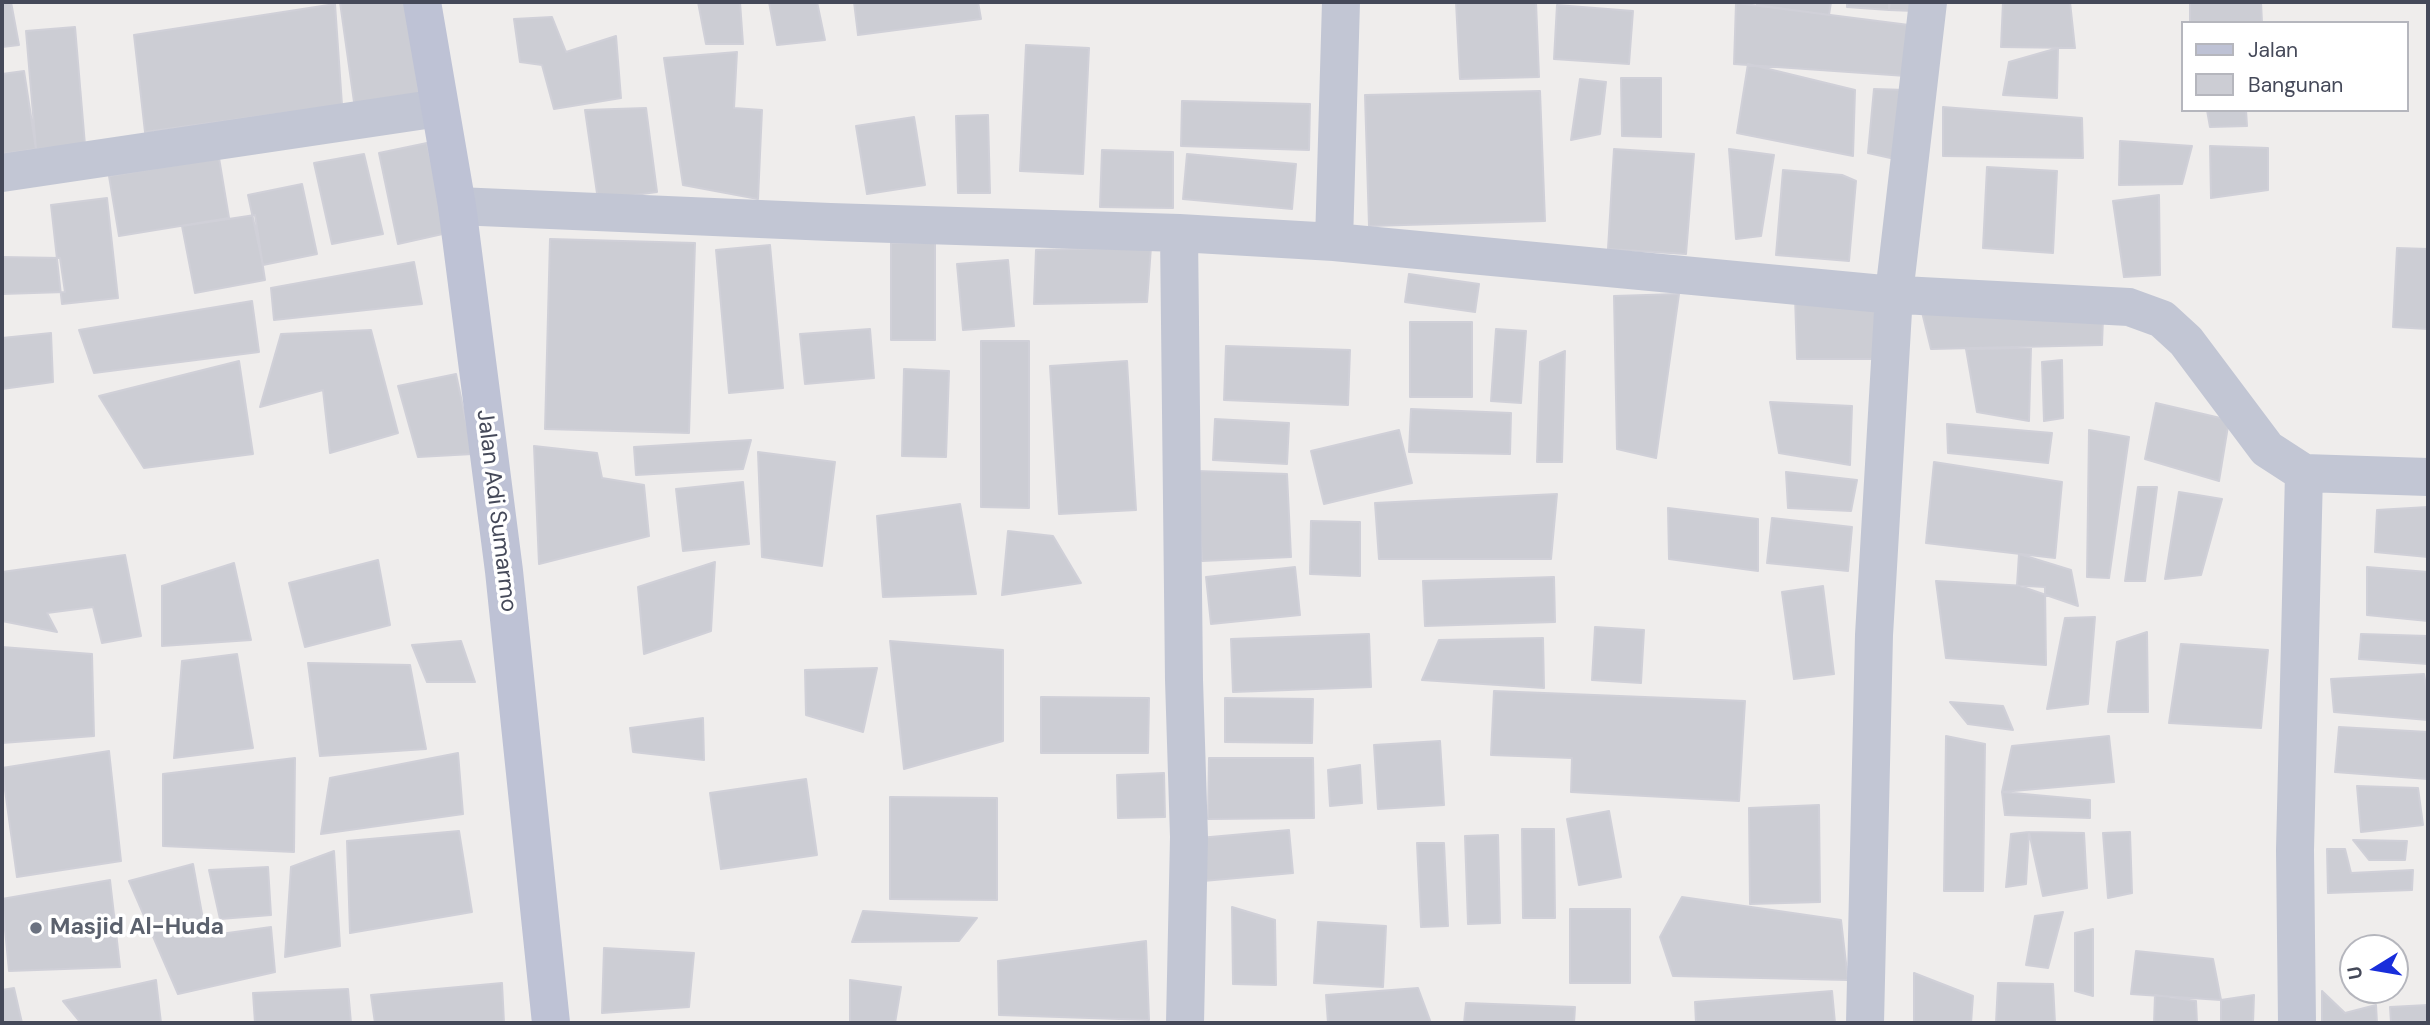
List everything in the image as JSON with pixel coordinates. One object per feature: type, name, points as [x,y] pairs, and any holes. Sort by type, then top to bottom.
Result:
[{"type":"main road","name":"Jalan Adi Sumarmo","points":[[422,2],[457,206],[504,571],[551,1023]]},
{"type":"street","points":[[1334,242],[1340,2]]},
{"type":"street","points":[[1865,1023],[1874,635],[1894,294],[1928,2]]},
{"type":"street","points":[[2,173],[439,108]]},
{"type":"street","points":[[457,206],[1179,233],[1334,242],[1894,294],[2129,307],[2162,319],[2186,341],[2267,449],[2304,473],[2428,477]]},
{"type":"street","points":[[1179,233],[1184,680],[1189,837],[1185,1023]]},
{"type":"street","points":[[2297,1023],[2295,850],[2304,473]]},
{"type":"building","points":[[2,2],[11,2],[19,45],[2,47]]},
{"type":"building","points":[[340,2],[406,2],[420,100],[355,109]]},
{"type":"building","points":[[698,2],[740,2],[743,44],[706,44]]},
{"type":"building","points":[[769,2],[817,2],[825,40],[777,45]]},
{"type":"building","points":[[854,2],[978,2],[981,19],[858,35]]},
{"type":"building","points":[[1456,2],[1536,2],[1539,77],[1460,79]]},
{"type":"building","points":[[1757,2],[1831,2],[1829,15],[1757,5]]},
{"type":"building","points":[[1847,2],[1889,2],[1889,10],[1847,7]]},
{"type":"building","points":[[1890,2],[1915,2],[1915,11],[1889,10]]},
{"type":"building","points":[[2003,2],[2070,2],[2075,48],[2001,47]]},
{"type":"building","points":[[2190,2],[2261,2],[2262,21],[2190,21]]},
{"type":"building","points":[[1736,3],[1909,25],[1906,76],[1734,64]]},
{"type":"building","points":[[335,4],[342,105],[145,132],[134,35]]},
{"type":"building","points":[[1557,5],[1633,11],[1629,64],[1554,59]]},
{"type":"building","points":[[552,17],[566,52],[616,36],[621,98],[554,109],[542,65],[520,62],[514,19]]},
{"type":"building","points":[[75,27],[85,145],[36,149],[26,31]]},
{"type":"building","points":[[1026,45],[1089,48],[1083,174],[1020,171]]},
{"type":"building","points":[[2058,48],[2057,98],[2003,95],[2009,62]]},
{"type":"building","points":[[737,52],[734,108],[762,110],[758,199],[683,185],[664,58]]},
{"type":"building","points":[[1748,64],[1855,90],[1853,156],[1737,133]]},
{"type":"building","points":[[24,71],[36,149],[2,154],[2,74]]},
{"type":"building","points":[[1621,78],[1661,78],[1661,137],[1622,136]]},
{"type":"building","points":[[1580,79],[1606,82],[1600,134],[1571,140]]},
{"type":"building","points":[[1874,89],[1906,90],[1895,159],[1868,153]]},
{"type":"building","points":[[1540,91],[1545,221],[1369,226],[1365,95]]},
{"type":"building","points":[[1182,101],[1310,104],[1309,150],[1181,146]]},
{"type":"building","points":[[1943,107],[2082,118],[2083,158],[1943,156]]},
{"type":"building","points":[[646,108],[657,192],[598,200],[585,110]]},
{"type":"building","points":[[2207,112],[2246,112],[2247,126],[2210,127]]},
{"type":"building","points":[[988,115],[990,193],[958,193],[956,116]]},
{"type":"building","points":[[914,117],[925,185],[867,194],[856,126]]},
{"type":"building","points":[[2120,141],[2192,146],[2182,184],[2119,185]]},
{"type":"building","points":[[427,143],[447,233],[398,244],[379,153]]},
{"type":"building","points":[[2210,146],[2268,148],[2268,190],[2211,198]]},
{"type":"building","points":[[1614,149],[1694,154],[1686,254],[1608,249]]},
{"type":"building","points":[[1729,149],[1774,155],[1761,236],[1736,239]]},
{"type":"building","points":[[1102,150],[1173,152],[1173,208],[1100,207]]},
{"type":"building","points":[[364,154],[383,234],[332,244],[314,163]]},
{"type":"building","points":[[1187,154],[1296,164],[1292,209],[1183,199]]},
{"type":"building","points":[[219,158],[229,218],[119,236],[109,176]]},
{"type":"building","points":[[1987,167],[2057,171],[2053,253],[1983,248]]},
{"type":"building","points":[[1783,170],[1842,175],[1856,181],[1849,261],[1776,255]]},
{"type":"building","points":[[302,184],[317,254],[263,265],[248,195]]},
{"type":"building","points":[[2159,195],[2160,275],[2124,277],[2113,201]]},
{"type":"building","points":[[107,198],[118,298],[62,304],[51,205]]},
{"type":"building","points":[[255,215],[265,280],[195,293],[182,226]]},
{"type":"building","points":[[550,239],[695,243],[689,433],[545,429]]},
{"type":"building","points":[[891,243],[935,243],[935,340],[891,340]]},
{"type":"building","points":[[770,245],[783,388],[729,393],[716,250]]},
{"type":"building","points":[[1151,247],[1147,302],[1034,304],[1036,250]]},
{"type":"building","points":[[2397,248],[2428,249],[2428,329],[2393,327]]},
{"type":"building","points":[[2,257],[60,258],[65,292],[2,294]]},
{"type":"building","points":[[1008,260],[1014,326],[963,330],[957,264]]},
{"type":"building","points":[[414,262],[422,304],[274,320],[271,288]]},
{"type":"building","points":[[1409,274],[1479,284],[1475,312],[1405,302]]},
{"type":"building","points":[[1679,294],[1656,458],[1617,449],[1614,296]]},
{"type":"building","points":[[1878,295],[1879,359],[1797,359],[1795,296]]},
{"type":"building","points":[[252,301],[259,352],[94,373],[79,330]]},
{"type":"building","points":[[1922,312],[2103,318],[2102,345],[1931,349]]},
{"type":"building","points":[[1410,322],[1472,322],[1472,397],[1410,397]]},
{"type":"building","points":[[870,329],[874,378],[805,384],[800,334]]},
{"type":"building","points":[[1496,329],[1526,331],[1521,403],[1491,401]]},
{"type":"building","points":[[371,330],[398,433],[330,453],[323,390],[260,407],[281,334]]},
{"type":"building","points":[[51,333],[53,382],[2,389],[2,338]]},
{"type":"building","points":[[981,341],[1029,341],[1029,508],[981,507]]},
{"type":"building","points":[[1226,346],[1350,350],[1348,405],[1224,400]]},
{"type":"building","points":[[2031,348],[2029,421],[1977,412],[1966,349]]},
{"type":"building","points":[[1565,351],[1562,462],[1537,462],[1540,362]]},
{"type":"building","points":[[2062,360],[2063,418],[2044,421],[2042,362]]},
{"type":"building","points":[[239,361],[253,454],[144,468],[99,396]]},
{"type":"building","points":[[1127,361],[1136,510],[1059,514],[1050,366]]},
{"type":"building","points":[[904,369],[949,371],[946,457],[902,456]]},
{"type":"building","points":[[456,374],[473,454],[418,457],[398,386]]},
{"type":"building","points":[[1770,402],[1852,406],[1850,465],[1779,453]]},
{"type":"building","points":[[2156,403],[2229,420],[2219,481],[2145,459]]},
{"type":"building","points":[[1411,409],[1511,413],[1510,454],[1409,452]]},
{"type":"building","points":[[1215,419],[1289,423],[1287,464],[1213,460]]},
{"type":"building","points":[[1947,424],[2052,433],[2048,463],[1948,453]]},
{"type":"building","points":[[1399,430],[1412,483],[1324,504],[1311,451]]},
{"type":"building","points":[[2089,430],[2129,437],[2109,578],[2087,577]]},
{"type":"building","points":[[751,440],[743,469],[636,475],[634,447]]},
{"type":"building","points":[[534,446],[597,453],[602,478],[644,485],[649,536],[539,564]]},
{"type":"building","points":[[758,452],[835,462],[822,566],[762,557]]},
{"type":"building","points":[[1934,462],[2062,482],[2055,558],[1926,543]]},
{"type":"building","points":[[1197,471],[1287,474],[1291,557],[1202,561]]},
{"type":"building","points":[[1786,472],[1857,480],[1851,511],[1788,508]]},
{"type":"building","points":[[743,482],[749,544],[683,551],[676,489]]},
{"type":"building","points":[[2138,487],[2157,487],[2145,581],[2125,581]]},
{"type":"building","points":[[2179,492],[2222,499],[2201,575],[2165,579]]},
{"type":"building","points":[[1557,494],[1551,559],[1379,559],[1375,503]]},
{"type":"building","points":[[960,504],[976,594],[883,597],[877,516]]},
{"type":"building","points":[[2428,507],[2428,557],[2375,552],[2377,510]]},
{"type":"building","points":[[1668,508],[1758,519],[1758,571],[1669,559]]},
{"type":"building","points":[[1772,518],[1852,527],[1848,571],[1767,563]]},
{"type":"building","points":[[1311,521],[1360,522],[1360,576],[1310,574]]},
{"type":"building","points":[[1008,531],[1053,536],[1081,583],[1002,595]]},
{"type":"building","points":[[2019,554],[2071,570],[2078,606],[2017,585]]},
{"type":"building","points":[[125,555],[141,636],[102,643],[93,607],[47,613],[57,632],[2,621],[2,572]]},
{"type":"building","points":[[378,560],[390,625],[305,647],[289,583]]},
{"type":"building","points":[[715,562],[711,631],[644,654],[638,587]]},
{"type":"building","points":[[234,563],[251,640],[162,646],[162,586]]},
{"type":"building","points":[[1295,567],[1300,615],[1211,624],[1206,577]]},
{"type":"building","points":[[2367,567],[2428,572],[2428,621],[2367,615]]},
{"type":"building","points":[[1554,577],[1555,622],[1425,626],[1423,581]]},
{"type":"building","points":[[1936,581],[2045,587],[2046,665],[1946,658]]},
{"type":"building","points":[[1823,586],[1834,674],[1794,679],[1782,592]]},
{"type":"building","points":[[2095,617],[2088,704],[2047,709],[2065,618]]},
{"type":"building","points":[[1595,627],[1644,630],[1641,683],[1592,680]]},
{"type":"building","points":[[2147,632],[2148,712],[2108,712],[2117,642]]},
{"type":"building","points":[[1369,634],[1371,687],[1233,692],[1231,639]]},
{"type":"building","points":[[2361,634],[2428,636],[2428,664],[2359,659]]},
{"type":"building","points":[[1543,638],[1544,688],[1422,680],[1439,640]]},
{"type":"building","points":[[461,641],[475,682],[427,682],[412,645]]},
{"type":"building","points":[[890,641],[1003,650],[1003,741],[904,769]]},
{"type":"building","points":[[2181,644],[2268,650],[2261,728],[2169,723]]},
{"type":"building","points":[[2,647],[92,654],[94,736],[2,743]]},
{"type":"building","points":[[237,654],[253,748],[174,758],[182,661]]},
{"type":"building","points":[[308,663],[410,665],[426,749],[320,756]]},
{"type":"building","points":[[877,668],[863,732],[806,715],[805,670]]},
{"type":"building","points":[[2424,674],[2428,720],[2334,712],[2331,679]]},
{"type":"building","points":[[1494,691],[1745,701],[1739,801],[1571,792],[1572,758],[1491,755]]},
{"type":"building","points":[[1041,697],[1149,698],[1148,753],[1041,753]]},
{"type":"building","points":[[1225,698],[1313,699],[1312,743],[1225,742]]},
{"type":"building","points":[[1950,702],[2003,706],[2013,730],[1968,724]]},
{"type":"building","points":[[703,718],[704,760],[633,752],[630,728]]},
{"type":"building","points":[[2339,727],[2428,732],[2428,779],[2335,772]]},
{"type":"building","points":[[1946,736],[1985,744],[1983,891],[1944,891]]},
{"type":"building","points":[[2109,736],[2114,782],[2002,792],[2012,746]]},
{"type":"building","points":[[1440,741],[1444,805],[1378,809],[1374,745]]},
{"type":"building","points":[[109,751],[121,861],[17,877],[2,768]]},
{"type":"building","points":[[458,753],[463,814],[321,834],[330,778]]},
{"type":"building","points":[[295,758],[294,852],[163,846],[163,774]]},
{"type":"building","points":[[1209,758],[1313,758],[1314,818],[1208,819]]},
{"type":"building","points":[[1360,765],[1362,803],[1330,806],[1328,770]]},
{"type":"building","points":[[1164,773],[1165,817],[1118,818],[1117,775]]},
{"type":"building","points":[[806,779],[817,855],[721,869],[710,793]]},
{"type":"building","points":[[2357,786],[2418,788],[2423,825],[2361,832]]},
{"type":"building","points":[[2002,792],[2090,800],[2090,818],[2005,815]]},
{"type":"building","points":[[890,797],[997,798],[997,900],[890,899]]},
{"type":"building","points":[[1819,805],[1820,902],[1750,904],[1749,808]]},
{"type":"building","points":[[1609,811],[1621,877],[1579,885],[1567,819]]},
{"type":"building","points":[[1522,829],[1554,829],[1555,918],[1523,918]]},
{"type":"building","points":[[1289,830],[1293,873],[1203,881],[1199,838]]},
{"type":"building","points":[[459,831],[472,912],[350,933],[347,841]]},
{"type":"building","points":[[2029,832],[2026,884],[2006,887],[2011,834]]},
{"type":"building","points":[[2029,832],[2084,833],[2087,888],[2043,896]]},
{"type":"building","points":[[2130,832],[2132,893],[2108,898],[2103,833]]},
{"type":"building","points":[[1498,835],[1500,923],[1468,924],[1465,836]]},
{"type":"building","points":[[2353,840],[2407,841],[2405,860],[2369,860]]},
{"type":"building","points":[[1417,843],[1444,843],[1448,926],[1421,927]]},
{"type":"building","points":[[2327,849],[2345,849],[2351,873],[2413,870],[2412,890],[2328,893]]},
{"type":"building","points":[[334,851],[340,946],[285,957],[291,867]]},
{"type":"building","points":[[193,864],[206,936],[271,927],[275,972],[178,994],[129,881]]},
{"type":"building","points":[[268,867],[271,915],[220,919],[209,870]]},
{"type":"building","points":[[110,880],[120,967],[9,971],[2,899]]},
{"type":"building","points":[[1682,897],[1841,920],[1848,980],[1673,976],[1660,937]]},
{"type":"building","points":[[1232,907],[1275,920],[1276,985],[1233,984]]},
{"type":"building","points":[[1570,909],[1630,909],[1630,983],[1570,983]]},
{"type":"building","points":[[863,911],[977,918],[959,941],[852,942]]},
{"type":"building","points":[[2063,912],[2048,968],[2026,965],[2035,916]]},
{"type":"building","points":[[1318,922],[1386,926],[1383,987],[1314,983]]},
{"type":"building","points":[[2093,929],[2093,996],[2075,991],[2075,933]]},
{"type":"building","points":[[1146,941],[1149,1020],[999,1015],[998,961]]},
{"type":"building","points":[[604,948],[694,953],[689,1007],[602,1013]]},
{"type":"building","points":[[2136,951],[2213,959],[2221,1000],[2131,994]]},
{"type":"building","points":[[1914,973],[1973,996],[1971,1023],[1914,1023]]},
{"type":"building","points":[[156,980],[161,1023],[81,1023],[63,1001]]},
{"type":"building","points":[[850,980],[901,987],[895,1023],[850,1023]]},
{"type":"building","points":[[502,983],[504,1023],[375,1023],[371,995]]},
{"type":"building","points":[[1998,983],[2053,984],[2055,1023],[1996,1023]]},
{"type":"building","points":[[14,988],[22,1023],[2,1023],[2,990]]},
{"type":"building","points":[[1418,988],[1431,1023],[1328,1023],[1326,995]]},
{"type":"building","points":[[348,989],[351,1023],[255,1023],[253,993]]},
{"type":"building","points":[[1832,991],[1835,1023],[1696,1023],[1695,1002]]},
{"type":"building","points":[[2322,991],[2345,1013],[2376,1005],[2377,1023],[2322,1023]]},
{"type":"building","points":[[2155,995],[2196,1001],[2197,1023],[2154,1023]]},
{"type":"building","points":[[2254,995],[2253,1023],[2221,1023],[2221,1000]]},
{"type":"building","points":[[1466,1003],[1575,1007],[1574,1023],[1464,1023]]},
{"type":"building","points":[[2428,1005],[2428,1023],[2391,1023],[2390,1007]]},
{"type":"place","name":"Masjid Al-Huda","points":[[36,928]]}]
